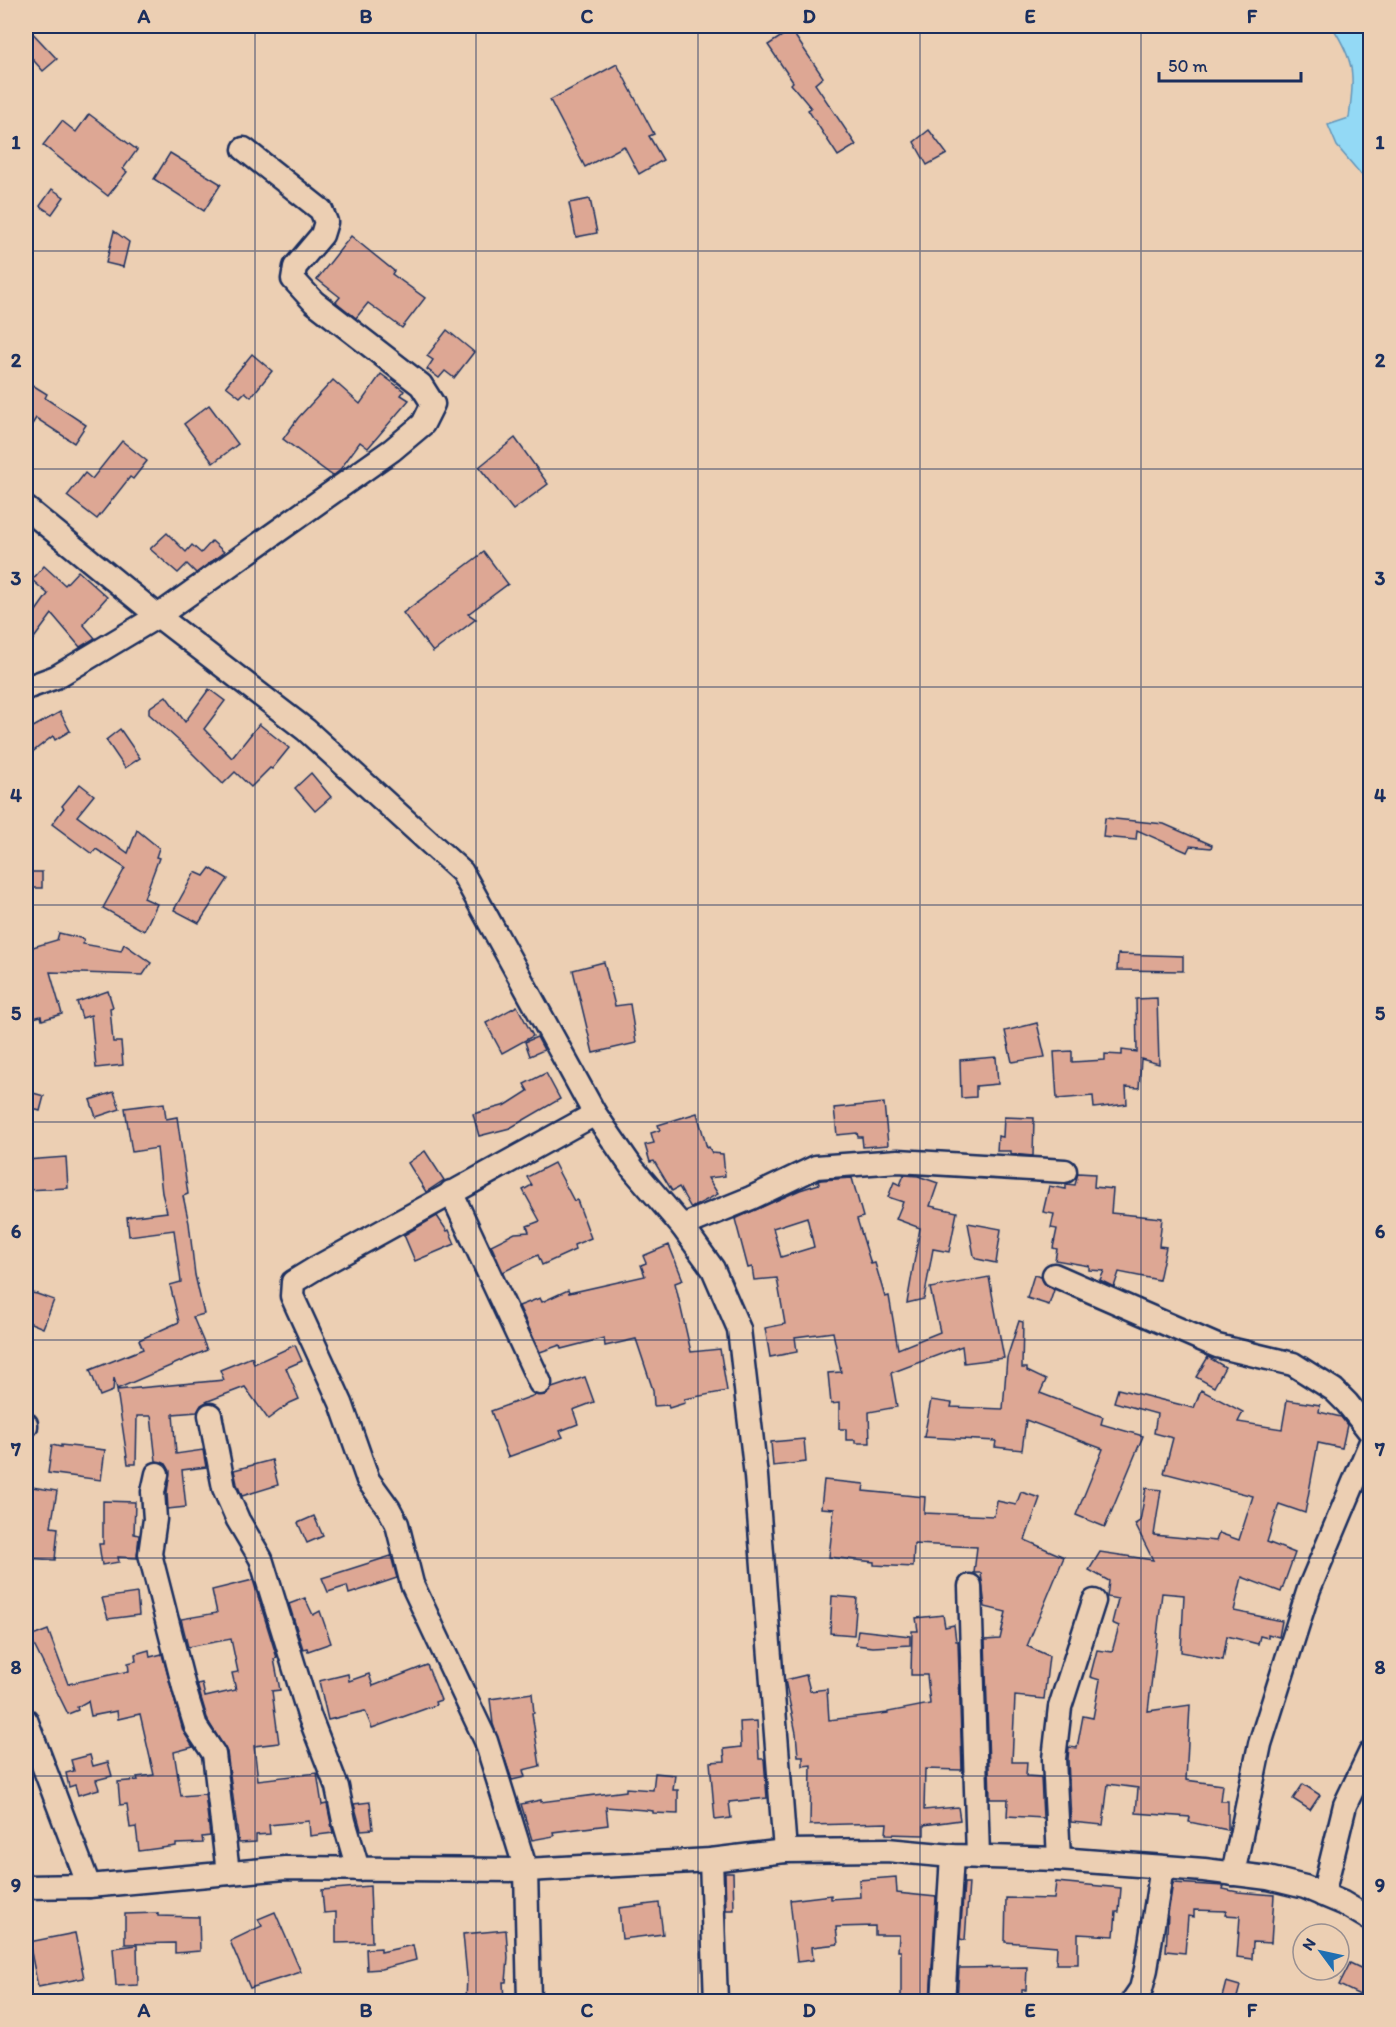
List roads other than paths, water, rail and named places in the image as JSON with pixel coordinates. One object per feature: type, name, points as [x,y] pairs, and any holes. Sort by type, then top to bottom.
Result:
[{"type":"street","points":[[26,688],[56,677],[158,616],[392,450],[423,424],[433,404],[421,385],[314,302],[293,279],[296,267],[322,235],[326,222],[321,210],[244,149]]},
{"type":"street","points":[[26,508],[158,616],[306,730],[462,872],[595,1114],[633,1169],[682,1226],[713,1269],[739,1329],[756,1476],[785,1851]]},
{"type":"street","points":[[529,2001],[526,1870],[486,1741],[412,1584],[396,1524],[389,1509],[368,1480],[341,1402],[326,1374],[292,1296],[293,1282],[451,1192],[595,1114]]},
{"type":"street","points":[[682,1226],[751,1198],[816,1167],[898,1161],[1065,1171]]},
{"type":"street","points":[[451,1192],[540,1383]]},
{"type":"street","points":[[1054,1275],[1217,1346],[1293,1365],[1334,1390],[1371,1432]]},
{"type":"street","points":[[210,1416],[224,1488],[238,1520],[261,1559],[309,1716],[337,1787],[358,1869]]},
{"type":"street","points":[[1233,1874],[1260,1743],[1309,1589],[1371,1444]]},
{"type":"street","points":[[157,1474],[153,1492],[155,1519],[150,1554],[196,1728],[214,1754],[228,1873]]},
{"type":"street","points":[[970,1586],[978,1857]]},
{"type":"street","points":[[1059,1859],[1053,1759],[1060,1707],[1094,1601]]},
{"type":"street","points":[[26,1720],[88,1886]]},
{"type":"street","points":[[1323,1895],[1345,1805],[1371,1753]]},
{"type":"street","points":[[26,1887],[88,1886],[285,1868],[526,1870],[711,1860],[785,1851],[887,1850],[952,1856],[1059,1859],[1268,1878],[1305,1887],[1343,1903],[1371,1919]]},
{"type":"street","points":[[943,2001],[952,1856]]},
{"type":"street","points":[[711,1860],[716,2001]]},
{"type":"street","points":[[1132,2001],[1141,1989],[1146,1969],[1162,1867]]},
{"type":"water","points":[[1332,26],[1370,26],[1370,185],[1337,146],[1328,125],[1349,118],[1352,91],[1349,60]]}]
